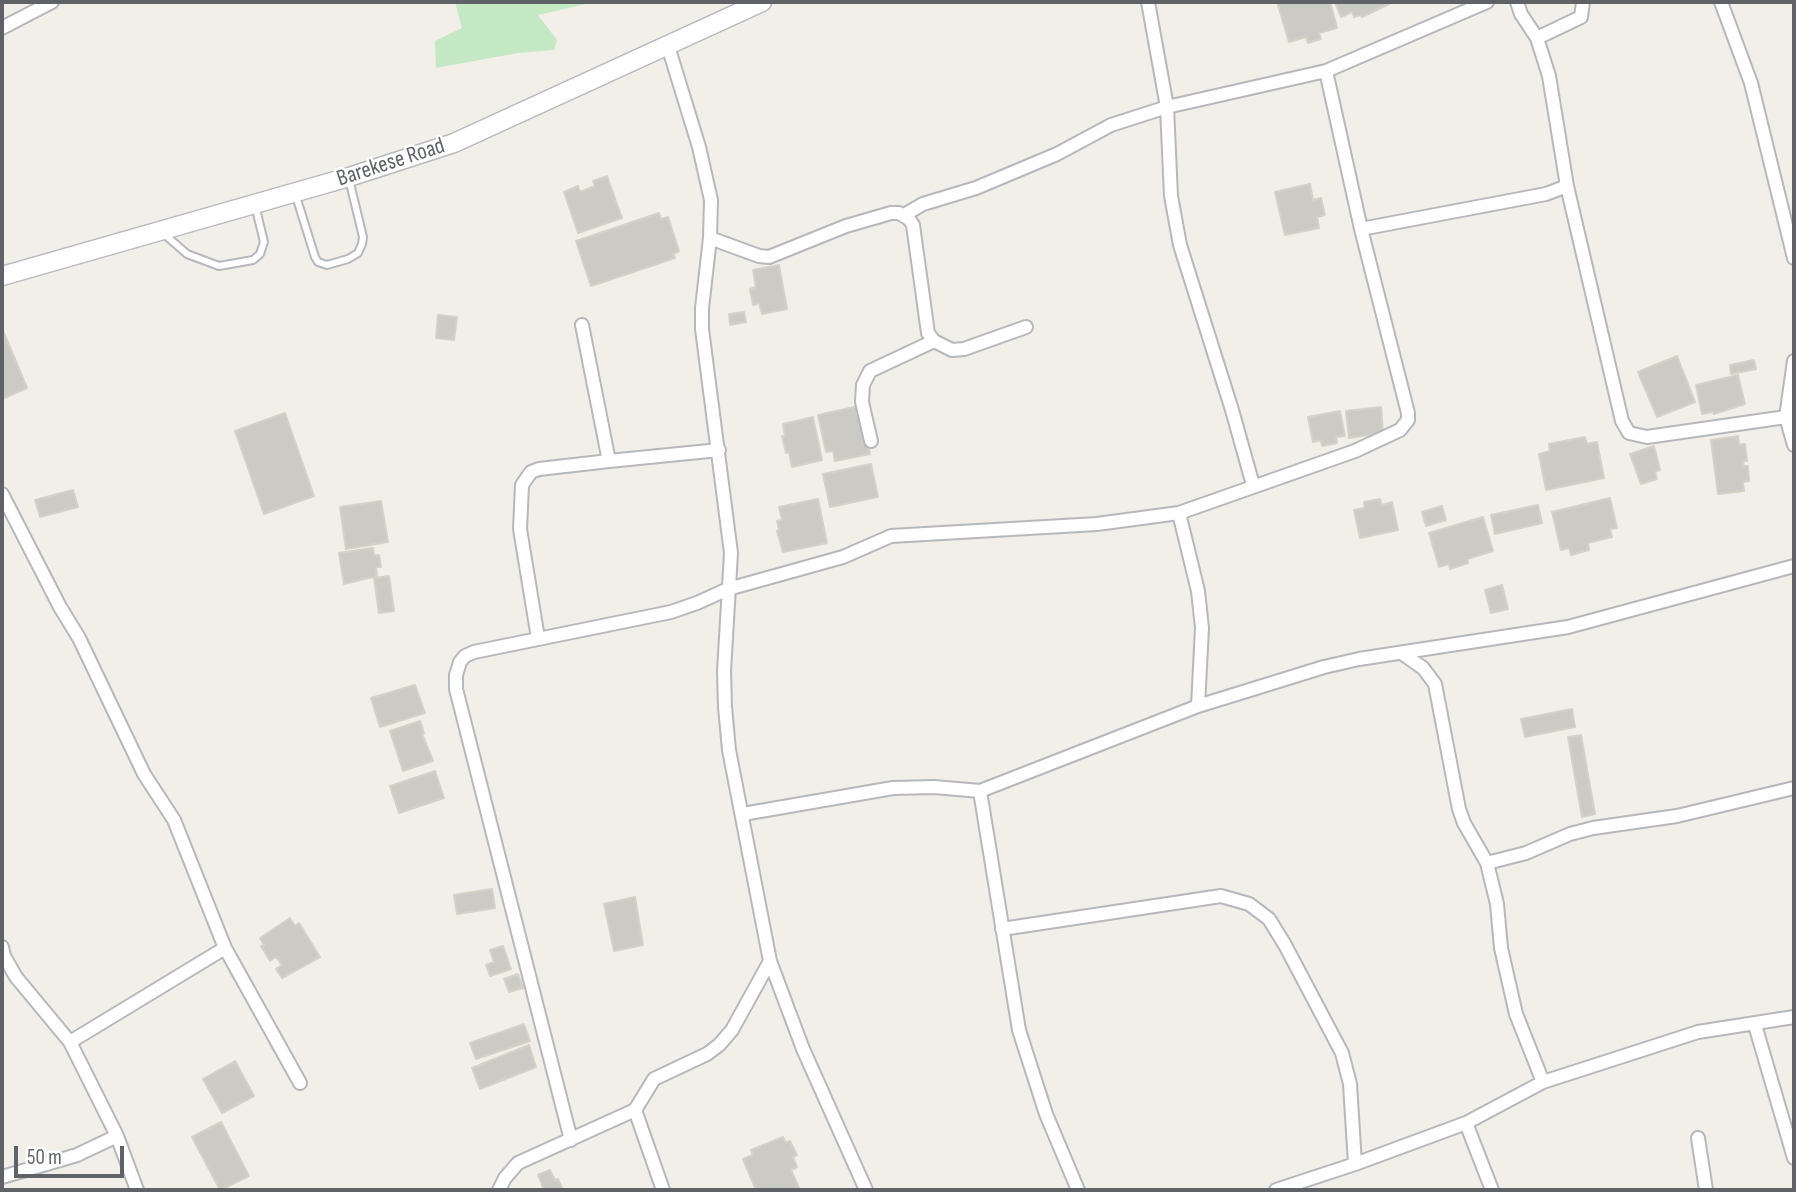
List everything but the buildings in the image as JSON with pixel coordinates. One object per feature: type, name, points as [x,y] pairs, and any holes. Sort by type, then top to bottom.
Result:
[{"type":"main road","name":"Barekese Road","points":[[2,276],[349,177],[454,143],[762,2]]},
{"type":"street","points":[[2,28],[52,2]]},
{"type":"street","points":[[1148,2],[1167,107],[1171,196],[1180,245],[1253,485]]},
{"type":"street","points":[[710,238],[759,256],[769,257],[846,226],[891,213],[904,215],[923,204],[976,188],[1057,154],[1111,125],[1167,107],[1279,84],[1326,71],[1487,2]]},
{"type":"street","points":[[1517,2],[1521,15],[1537,38],[1556,104],[1567,186],[1622,421],[1629,433],[1647,437],[1786,417]]},
{"type":"street","points":[[1537,38],[1581,17],[1583,2]]},
{"type":"street","points":[[1721,2],[1755,95],[1794,258]]},
{"type":"street","points":[[668,46],[706,173],[711,200],[702,329],[731,553],[725,707],[732,769],[770,961],[803,1049],[866,1190]]},
{"type":"street","points":[[571,1139],[456,689],[460,662],[465,656],[538,638],[671,612],[728,589],[843,557],[891,536],[1097,524],[1179,513],[1375,443],[1400,430],[1408,421],[1408,413],[1361,229],[1326,71]]},
{"type":"street","points":[[1361,229],[1546,194],[1567,186]]},
{"type":"street","points":[[904,215],[913,225],[929,332],[934,341],[952,350],[964,349],[1026,327]]},
{"type":"street","points":[[582,325],[609,461]]},
{"type":"street","points":[[871,441],[862,402],[863,384],[870,371],[934,341]]},
{"type":"street","points":[[1794,361],[1786,417],[1794,446]]},
{"type":"street","points":[[538,638],[520,529],[522,485],[531,472],[719,450]]},
{"type":"street","points":[[2,494],[60,607],[79,638],[144,774],[174,820],[225,948],[300,1083]]},
{"type":"street","points":[[1179,513],[1198,591],[1202,628],[1198,706]]},
{"type":"street","points":[[743,814],[893,788],[934,787],[980,791],[1198,706],[1324,667],[1568,626],[1794,566]]},
{"type":"street","points":[[1403,654],[1423,668],[1435,684],[1459,809],[1464,824],[1488,863],[1497,904],[1501,948],[1516,1014],[1543,1082]]},
{"type":"street","points":[[1488,863],[1526,853],[1570,834],[1593,828],[1677,816],[1794,788]]},
{"type":"street","points":[[980,791],[1018,1030],[1046,1114],[1078,1190]]},
{"type":"street","points":[[1002,929],[1221,896],[1249,904],[1269,919],[1342,1053],[1350,1084],[1356,1164]]},
{"type":"street","points":[[2,947],[16,977],[70,1042],[117,1136],[137,1190]]},
{"type":"street","points":[[70,1042],[225,948]]},
{"type":"street","points":[[499,1190],[517,1163],[635,1110],[654,1079],[707,1054],[719,1045],[732,1030],[770,961]]},
{"type":"street","points":[[1276,1190],[1466,1123],[1543,1082],[1698,1032],[1794,1017]]},
{"type":"street","points":[[1755,1025],[1794,1158]]},
{"type":"street","points":[[635,1110],[663,1190]]},
{"type":"street","points":[[1466,1123],[1492,1190]]},
{"type":"street","points":[[2,1177],[77,1155],[117,1136]]},
{"type":"street","points":[[1698,1138],[1706,1190]]},
{"type":"lane","points":[[295,192],[318,262],[327,265],[358,253],[363,237],[349,177]]},
{"type":"lane","points":[[160,230],[187,254],[219,266],[253,260],[260,254],[264,242],[254,203]]},
{"type":"green space","points":[[455,2],[586,4],[538,15],[557,40],[554,50],[518,53],[436,68],[435,41],[462,28]]}]
